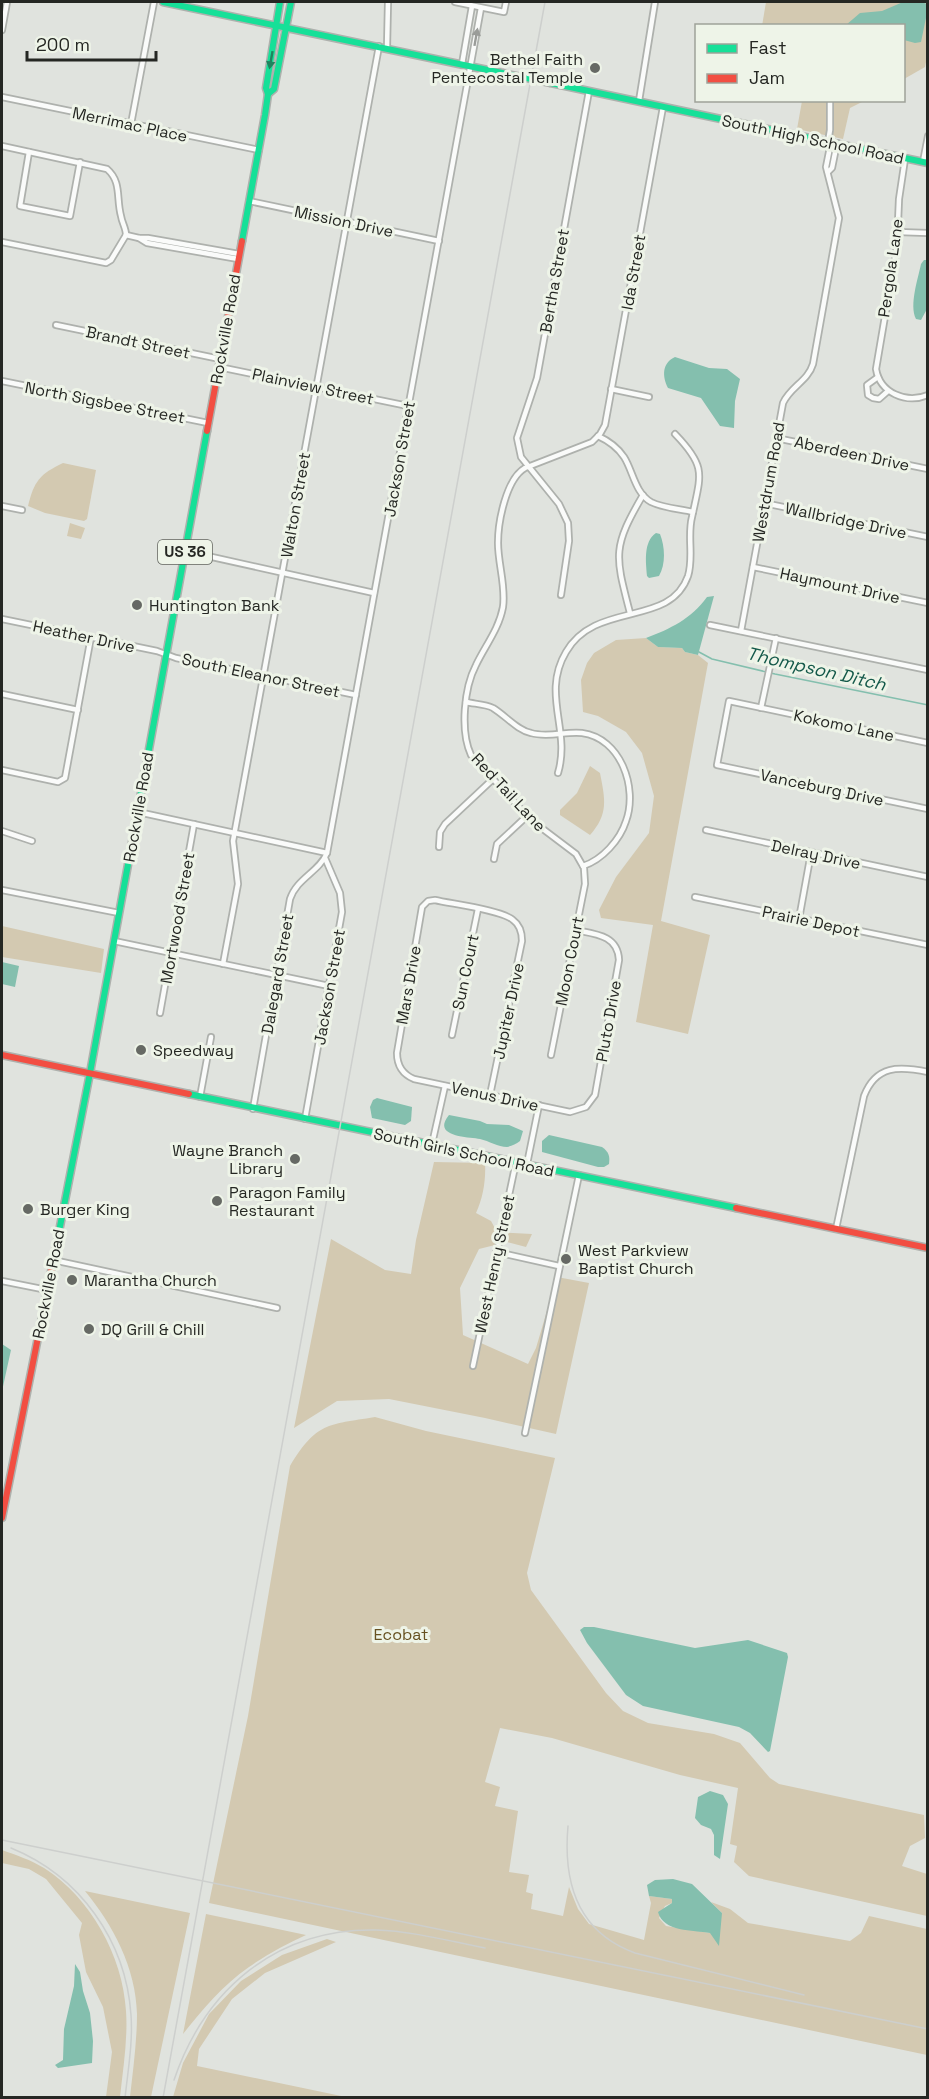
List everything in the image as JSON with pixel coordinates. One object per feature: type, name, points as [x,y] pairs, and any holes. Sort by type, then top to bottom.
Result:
[{"type":"main road","name":"South High School Road","points":[[163,2],[925,163]]},
{"type":"main road","name":"Rockville Road","points":[[2,1518],[90,1073],[138,812],[259,150],[280,2]]},
{"type":"main road","name":"Rockville Road","points":[[268,94],[274,89],[276,83],[291,2]]},
{"type":"main road","name":"South Girls School Road","points":[[2,1055],[927,1248]]},
{"type":"street","points":[[2,30],[7,2]]},
{"type":"street","points":[[131,124],[154,2]]},
{"type":"street","points":[[387,48],[388,2]]},
{"type":"street","points":[[454,2],[504,12],[506,2]]},
{"type":"street","points":[[639,101],[655,2]]},
{"type":"street","points":[[462,64],[472,6]]},
{"type":"street","name":"Jackson Street","points":[[305,1119],[343,906],[326,855],[481,8]]},
{"type":"street","name":"Walton Street","points":[[223,964],[238,884],[233,849],[234,833],[379,46]]},
{"type":"street","name":"Bertha Street","points":[[561,595],[569,541],[568,523],[559,504],[528,467],[519,451],[517,435],[531,401],[537,378],[589,91]]},
{"type":"street","name":"Merrimac Place","points":[[2,97],[259,150]]},
{"type":"street","name":"Westdrum Road","points":[[741,631],[784,399],[807,376],[813,364],[839,218],[828,172],[832,168],[830,102]]},
{"type":"street","name":"Ida Street","points":[[598,436],[605,425],[663,106]]},
{"type":"street","points":[[925,163],[927,136]]},
{"type":"street","points":[[2,146],[106,168],[114,175],[118,184],[119,208],[126,235],[111,261],[104,264],[2,243]]},
{"type":"street","points":[[29,152],[20,206],[70,216],[80,162]]},
{"type":"street","name":"Pergola Lane","points":[[905,159],[899,199],[898,232],[876,362],[878,377],[867,385],[868,394],[873,398],[879,399],[888,391],[916,398],[927,395]]},
{"type":"street","name":"Mission Drive","points":[[249,201],[439,241]]},
{"type":"street","points":[[898,232],[927,233]]},
{"type":"street","points":[[126,235],[139,238],[147,243],[238,256]]},
{"type":"street","name":"Brandt Street","points":[[56,325],[220,359]]},
{"type":"street","name":"Plainview Street","points":[[219,367],[408,406]]},
{"type":"street","points":[[878,377],[888,391]]},
{"type":"street","name":"North Sigsbee Street","points":[[2,381],[208,423]]},
{"type":"street","points":[[611,390],[649,397]]},
{"type":"street","points":[[558,773],[562,752],[554,689],[557,672],[567,650],[579,635],[594,625],[665,603],[682,588],[690,568],[689,531],[699,481],[698,464],[692,452],[675,434]]},
{"type":"street","points":[[528,467],[588,444],[598,436],[624,457],[643,495],[656,504],[693,512]]},
{"type":"street","name":"Aberdeen Drive","points":[[776,438],[927,469]]},
{"type":"street","name":"Red Tail Lane","points":[[528,467],[518,473],[511,482],[501,522],[498,541],[503,608],[497,626],[474,668],[466,702],[468,749],[473,758],[527,816],[548,834],[571,848],[583,866]]},
{"type":"street","points":[[630,614],[620,574],[618,553],[625,526],[643,495]]},
{"type":"street","name":"Wallbridge Drive","points":[[764,503],[927,537]]},
{"type":"street","points":[[2,506],[22,510]]},
{"type":"street","points":[[185,551],[374,593]]},
{"type":"street","name":"Haymount Drive","points":[[753,567],[927,603]]},
{"type":"street","name":"Heather Drive","points":[[2,619],[166,654]]},
{"type":"street","points":[[710,624],[927,670]]},
{"type":"street","points":[[2,770],[58,782],[66,776],[91,637]]},
{"type":"street","points":[[761,708],[776,638]]},
{"type":"street","name":"South Eleanor Street","points":[[166,654],[356,695]]},
{"type":"street","points":[[2,694],[78,710]]},
{"type":"street","name":"Vanceburg Drive","points":[[761,708],[729,701],[717,765],[927,809]]},
{"type":"street","points":[[466,702],[490,707],[528,732],[587,734],[606,743],[615,752],[621,762],[628,787],[629,810],[622,831],[599,859],[583,866]]},
{"type":"street","name":"Kokomo Lane","points":[[761,708],[927,743]]},
{"type":"street","points":[[439,847],[440,832],[445,824],[493,779]]},
{"type":"street","points":[[138,812],[326,855]]},
{"type":"street","points":[[494,859],[497,844],[527,816]]},
{"type":"street","name":"Mortwood Street","points":[[160,1013],[194,824]]},
{"type":"street","points":[[2,831],[32,841]]},
{"type":"street","name":"Delray Drive","points":[[706,831],[927,877]]},
{"type":"street","points":[[799,919],[811,853]]},
{"type":"street","name":"Dalegard Street","points":[[253,1109],[293,891],[326,855]]},
{"type":"street","name":"Moon Court","points":[[551,1055],[585,884],[583,866]]},
{"type":"street","points":[[2,890],[119,913]]},
{"type":"street","name":"Prairie Depot","points":[[696,897],[927,945]]},
{"type":"street","name":"Mars Drive","points":[[400,1069],[396,1053],[422,910],[426,902],[435,900],[478,909]]},
{"type":"street","name":"Jupiter Drive","points":[[478,909],[508,916],[519,927],[522,941],[490,1095]]},
{"type":"street","name":"Sun Court","points":[[452,1035],[478,909]]},
{"type":"street","name":"Pluto Drive","points":[[575,930],[602,935],[614,944],[619,962],[592,1101]]},
{"type":"street","points":[[114,941],[329,986]]},
{"type":"street","points":[[200,1098],[211,1037]]},
{"type":"street","points":[[836,1229],[864,1096],[871,1083],[882,1074],[895,1069],[909,1068],[927,1072]]},
{"type":"street","name":"Venus Drive","points":[[400,1069],[412,1078],[574,1112],[581,1110],[592,1101]]},
{"type":"street","points":[[432,1144],[445,1086]]},
{"type":"street","points":[[527,1164],[539,1106]]},
{"type":"street","name":"West Henry Street","points":[[473,1366],[516,1162]]},
{"type":"street","points":[[525,1433],[579,1175]]},
{"type":"street","points":[[496,1252],[559,1266]]},
{"type":"street","points":[[53,1260],[278,1308]]},
{"type":"street","points":[[2,1281],[47,1290]]},
{"type":"green space","points":[[766,2],[927,2],[925,67],[905,78],[905,24],[762,24]]},
{"type":"green space","points":[[802,102],[862,102],[850,108],[843,139],[797,129]]},
{"type":"green space","points":[[63,463],[96,470],[87,519],[84,521],[45,513],[28,506],[39,479]]},
{"type":"green space","points":[[70,523],[85,528],[81,539],[67,536]]},
{"type":"green space","points":[[646,638],[658,647],[682,648],[685,652],[698,655],[708,663],[661,921],[710,935],[688,1034],[636,1022],[653,925],[601,918],[599,910],[616,877],[649,833],[654,796],[642,753],[626,732],[598,716],[583,712],[581,680],[587,663],[594,653],[616,640]]},
{"type":"green space","points":[[590,766],[600,773],[604,806],[600,820],[590,835],[560,815],[560,810],[577,793]]},
{"type":"green space","points":[[2,926],[104,949],[101,973],[2,957]]},
{"type":"green space","points":[[434,1162],[485,1163],[484,1189],[476,1213],[491,1221],[497,1232],[532,1234],[526,1247],[507,1242],[479,1249],[460,1288],[463,1335],[528,1364],[536,1348],[557,1277],[589,1283],[556,1434],[389,1399],[337,1401],[294,1428],[331,1239],[385,1270],[411,1274],[416,1240]]},
{"type":"green space","name":"Ecobat","points":[[375,1417],[426,1431],[555,1458],[527,1573],[531,1590],[606,1693],[623,1711],[648,1723],[714,1734],[740,1743],[770,1778],[779,1784],[924,1815],[925,1838],[910,1846],[902,1866],[927,1874],[927,1916],[749,1876],[734,1862],[737,1846],[730,1844],[738,1788],[680,1775],[552,1738],[500,1728],[485,1782],[500,1787],[495,1806],[518,1811],[509,1872],[529,1875],[526,1892],[533,1894],[531,1909],[563,1916],[569,1887],[578,1909],[589,1924],[644,1940],[651,1903],[649,1896],[672,1899],[672,1903],[665,1906],[659,1918],[666,1926],[710,1933],[722,1913],[711,1902],[730,1909],[748,1923],[850,1941],[861,1933],[869,1916],[927,1929],[927,2055],[209,1903],[248,1716],[290,1466],[316,1433],[334,1424]]},
{"type":"green space","points":[[2,1850],[39,1865],[61,1880],[89,1911],[111,1949],[124,1990],[126,2011],[126,2043],[120,2097],[106,2097],[112,2052],[103,2007],[86,1972],[79,1935],[82,1923],[46,1879],[29,1869],[2,1863]]},
{"type":"green space","points":[[85,1891],[190,1913],[151,2097],[130,2097],[137,2024],[136,1997],[121,1948],[105,1918]]},
{"type":"green space","points":[[206,1914],[306,1935],[256,1962],[239,1974],[213,1998],[183,2034]]},
{"type":"green space","points":[[327,1939],[336,1942],[265,1973],[232,1999],[199,2049],[197,2066],[346,2097],[173,2097],[183,2063],[209,2014],[241,1981],[282,1955]]},
{"type":"shaded area","points":[[903,2],[927,4],[921,42],[905,40],[905,24],[847,24],[860,13],[882,11]]},
{"type":"shaded area","points":[[924,260],[927,260],[927,309],[921,320],[916,319],[913,307],[916,284]]},
{"type":"shaded area","points":[[675,357],[709,368],[727,369],[740,379],[735,401],[734,428],[720,426],[701,398],[668,388],[664,370],[665,366]]},
{"type":"shaded area","points":[[656,533],[660,534],[662,539],[664,561],[659,576],[649,578],[646,553],[649,542]]},
{"type":"shaded area","points":[[714,596],[698,655],[685,652],[682,648],[658,647],[646,638],[680,622],[707,597]]},
{"type":"shaded area","points":[[2,962],[19,966],[15,987],[2,984]]},
{"type":"shaded area","points":[[377,1098],[412,1107],[411,1121],[405,1125],[372,1118],[370,1107],[373,1100]]},
{"type":"shaded area","points":[[449,1115],[487,1124],[509,1125],[523,1131],[520,1141],[507,1147],[500,1146],[448,1132],[445,1122]]},
{"type":"shaded area","points":[[549,1135],[602,1147],[608,1154],[609,1164],[598,1167],[542,1152],[542,1141]]},
{"type":"shaded area","points":[[2,1344],[11,1350],[2,1391]]},
{"type":"shaded area","points":[[584,1627],[594,1627],[695,1648],[748,1640],[787,1653],[770,1751],[768,1752],[750,1733],[739,1727],[643,1706],[626,1695],[587,1643],[580,1630]]},
{"type":"shaded area","points":[[710,1791],[723,1795],[728,1804],[720,1859],[714,1855],[714,1835],[711,1829],[701,1825],[695,1818],[698,1797]]},
{"type":"shaded area","points":[[673,1879],[692,1884],[722,1913],[719,1946],[710,1933],[672,1927],[661,1919],[658,1912],[672,1903],[672,1899],[649,1896],[647,1885],[655,1880]]},
{"type":"shaded area","points":[[75,1964],[80,1972],[90,2013],[93,2041],[92,2063],[58,2068],[55,2065],[63,2060],[64,2029],[74,1986]]},
{"type":"waterway","name":"Thompson Ditch","points":[[699,652],[712,659],[775,674],[928,705]]},
{"type":"railway","points":[[163,2098],[545,2]]},
{"type":"railway","points":[[568,1826],[568,1867],[578,1903],[599,1932],[615,1944],[635,1953],[804,1995]]},
{"type":"railway","points":[[2,1840],[928,2029]]},
{"type":"railway","points":[[11,1848],[36,1860],[78,1894],[95,1914],[109,1937],[120,1962],[131,2015],[131,2046],[125,2098]]},
{"type":"railway","points":[[174,2080],[188,2047],[205,2018],[225,1992],[250,1970],[277,1953],[307,1940],[340,1932],[376,1930],[417,1934],[485,1948]]},
{"type":"traffic: fast","points":[[163,2],[502,73]]},
{"type":"traffic: fast","points":[[242,241],[265,115],[268,94],[266,88],[280,2]]},
{"type":"traffic: fast","points":[[268,94],[274,89],[291,2]]},
{"type":"traffic: fast","points":[[502,73],[551,83]]},
{"type":"traffic: fast","points":[[551,83],[928,163]]},
{"type":"traffic: fast","points":[[55,1252],[90,1073],[207,431]]},
{"type":"traffic: fast","points":[[189,1094],[736,1208]]},
{"type":"traffic: jam","points":[[207,431],[242,241]]},
{"type":"traffic: jam","points":[[2,1055],[189,1094]]},
{"type":"traffic: jam","points":[[736,1208],[928,1248]]},
{"type":"traffic: jam","points":[[2,1518],[55,1252]]},
{"type":"place","name":"Bethel Faith Pentecostal Temple","points":[[595,68]]},
{"type":"place","name":"Huntington Bank","points":[[137,605]]},
{"type":"place","name":"Speedway","points":[[141,1050]]},
{"type":"place","name":"Wayne Branch Library","points":[[295,1159]]},
{"type":"place","name":"Paragon Family Restaurant","points":[[217,1201]]},
{"type":"place","name":"Burger King","points":[[28,1209]]},
{"type":"place","name":"West Parkview Baptist Church","points":[[566,1259]]},
{"type":"place","name":"Marantha Church","points":[[72,1280]]},
{"type":"place","name":"DQ Grill & Chill","points":[[89,1329]]}]
